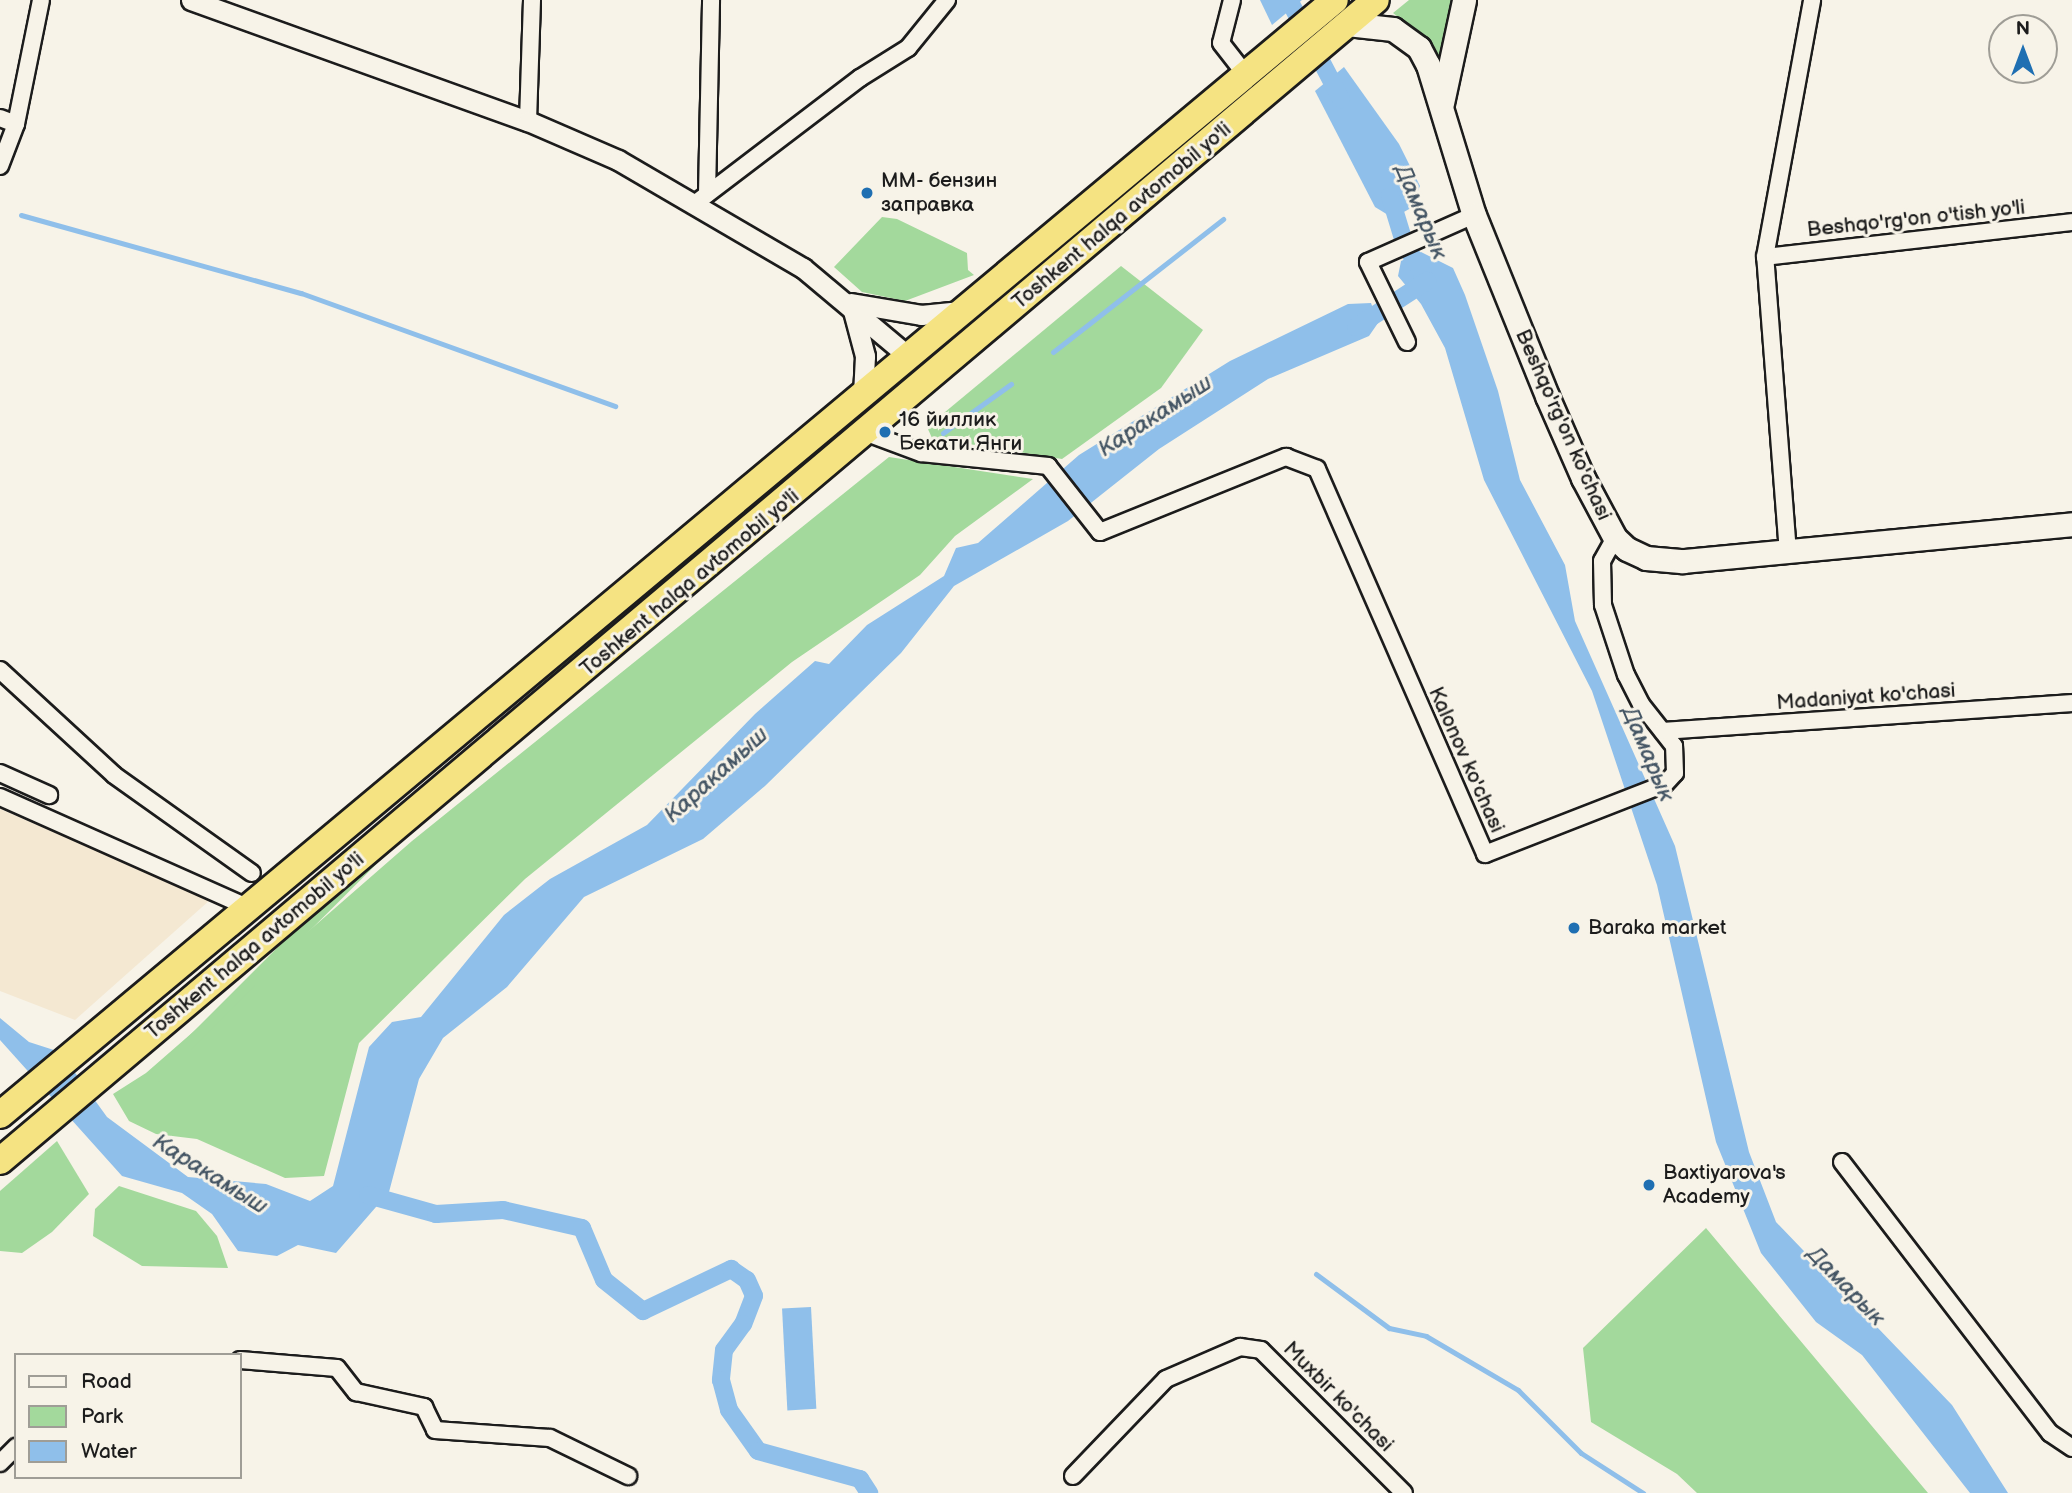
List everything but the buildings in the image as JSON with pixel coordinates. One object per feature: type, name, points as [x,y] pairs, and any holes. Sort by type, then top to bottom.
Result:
[{"type":"highway","name":"Toshkent halqa avtomobil yo'li","points":[[0,1161],[637,628],[1376,0]]},
{"type":"highway","name":"Toshkent halqa avtomobil yo'li","points":[[6,1110],[86,1046],[614,600],[1334,1]]},
{"type":"highway","points":[[908,356],[929,379]]},
{"type":"highway","points":[[614,600],[637,628]]},
{"type":"main road","name":"Beshqo'rg'on ko'chasi","points":[[1441,109],[1464,0]]},
{"type":"main road","name":"Beshqo'rg'on ko'chasi","points":[[1347,24],[1378,26],[1406,37],[1429,65],[1474,215],[1552,408],[1615,538],[1636,554],[1664,561],[1788,554],[2072,524]]},
{"type":"street","points":[[0,166],[16,124],[41,0]]},
{"type":"street","points":[[191,0],[528,121],[702,198],[850,303],[908,356]]},
{"type":"street","points":[[528,121],[532,0]]},
{"type":"street","points":[[702,198],[712,0]]},
{"type":"street","points":[[702,198],[908,48],[947,0]]},
{"type":"street","points":[[1232,0],[1231,16],[1221,43],[1253,68]]},
{"type":"street","points":[[1788,554],[1765,257],[1812,0]]},
{"type":"street","points":[[0,118],[16,124]]},
{"type":"street","points":[[1408,342],[1368,261],[1474,215]]},
{"type":"street","name":"Beshqo'rg'on o'tish yo'li","points":[[1765,257],[2072,222]]},
{"type":"street","points":[[850,303],[921,315],[961,311]]},
{"type":"street","points":[[850,303],[865,356],[863,393]]},
{"type":"street","name":"Kalonov ko'chasi","points":[[867,433],[921,453],[1048,466],[1098,528],[1286,457],[1300,460],[1317,469],[1485,854],[1665,784],[1678,762],[1674,746],[1626,675],[1604,606],[1602,561],[1615,538]]},
{"type":"street","points":[[0,670],[114,775],[252,873]]},
{"type":"street","name":"Madaniyat ko'chasi","points":[[1663,731],[2072,702]]},
{"type":"street","points":[[0,773],[49,794]]},
{"type":"street","points":[[0,797],[249,908]]},
{"type":"street","points":[[1842,1162],[2050,1433],[2072,1448]]},
{"type":"street","name":"Muxbir ko'chasi","points":[[1073,1476],[1166,1379],[1240,1347],[1261,1350],[1404,1493]]},
{"type":"street","points":[[242,1360],[337,1368],[356,1392],[424,1407],[435,1430],[550,1437],[628,1476]]},
{"type":"street","points":[[0,1463],[14,1449]]},
{"type":"shaded area","points":[[0,809],[210,900],[75,1020],[0,991]]},
{"type":"green space","points":[[1409,0],[1453,0],[1438,60],[1427,40],[1393,13]]},
{"type":"green space","points":[[1266,72],[1272,80],[946,326],[940,318]]},
{"type":"green space","points":[[882,217],[897,219],[967,253],[968,270],[974,275],[905,301],[862,292],[834,267]]},
{"type":"green space","points":[[1121,266],[1203,330],[1161,388],[1062,459],[932,438],[927,427]]},
{"type":"green space","points":[[893,384],[899,391],[650,607],[644,600]]},
{"type":"green space","points":[[889,457],[1033,479],[955,536],[920,575],[792,662],[525,879],[359,1043],[324,1176],[285,1178],[197,1139],[156,1134],[129,1121],[113,1094],[146,1073],[412,841]]},
{"type":"green space","points":[[596,629],[604,637],[159,1082],[151,1074]]},
{"type":"green space","points":[[57,1141],[89,1194],[52,1232],[22,1253],[0,1251],[0,1191]]},
{"type":"green space","points":[[119,1186],[196,1211],[217,1236],[228,1268],[142,1266],[93,1236],[95,1209]]},
{"type":"green space","points":[[1706,1228],[1928,1493],[1697,1493],[1677,1474],[1591,1422],[1583,1348]]},
{"type":"water","points":[[1260,0],[1302,0],[1272,25]]},
{"type":"water","points":[[1344,67],[1399,144],[1420,186],[1411,208],[1393,218],[1375,207],[1315,91]]},
{"type":"water","points":[[1421,252],[1453,268],[1465,295],[1498,391],[1520,480],[1565,565],[1575,621],[1675,846],[1749,1152],[1776,1222],[1952,1405],[2008,1493],[1970,1493],[1862,1355],[1816,1322],[1761,1253],[1716,1142],[1657,885],[1592,691],[1484,480],[1445,348],[1421,304],[1398,276],[1401,261]]},
{"type":"water","points":[[1371,303],[1378,323],[1369,336],[1268,379],[1159,449],[1068,521],[954,586],[901,653],[765,786],[703,839],[584,897],[507,987],[443,1038],[419,1079],[389,1192],[336,1253],[298,1245],[277,1256],[238,1251],[212,1214],[182,1193],[122,1176],[0,1040],[0,1018],[29,1042],[60,1052],[107,1117],[188,1177],[266,1184],[310,1201],[333,1186],[369,1047],[392,1022],[421,1017],[504,915],[550,879],[647,825],[755,714],[815,661],[829,664],[867,625],[944,576],[956,548],[978,543],[1079,455],[1230,361],[1348,304]]},
{"type":"water","points":[[811,1307],[816,1409],[787,1410],[782,1309]]},
{"type":"waterway","name":"Дамарык","points":[[1289,0],[1341,99]]},
{"type":"waterway","name":"Дамарык","points":[[1390,196],[1405,245],[1424,275]]},
{"type":"waterway","points":[[21,215],[301,293],[615,406]]},
{"type":"waterway","points":[[1053,352],[1223,219]]},
{"type":"waterway","name":"Каракамыш","points":[[1356,327],[1427,281]]},
{"type":"waterway","points":[[943,433],[1011,384]]},
{"type":"waterway","points":[[368,1195],[436,1214],[503,1210],[582,1228],[604,1280],[643,1311],[731,1269],[747,1280],[754,1296],[743,1324],[724,1350],[721,1380],[729,1410],[758,1451],[860,1479],[869,1493]]},
{"type":"waterway","points":[[1316,1274],[1389,1328],[1426,1336],[1518,1390],[1581,1453],[1643,1493]]},
{"type":"place","name":"ММ- бензин заправка","points":[[867,193]]},
{"type":"place","name":"16 йиллик Бекати Янги","points":[[885,432]]},
{"type":"place","name":"Baraka market","points":[[1574,928]]},
{"type":"place","name":"Baxtiyarova's Academy","points":[[1649,1185]]}]
